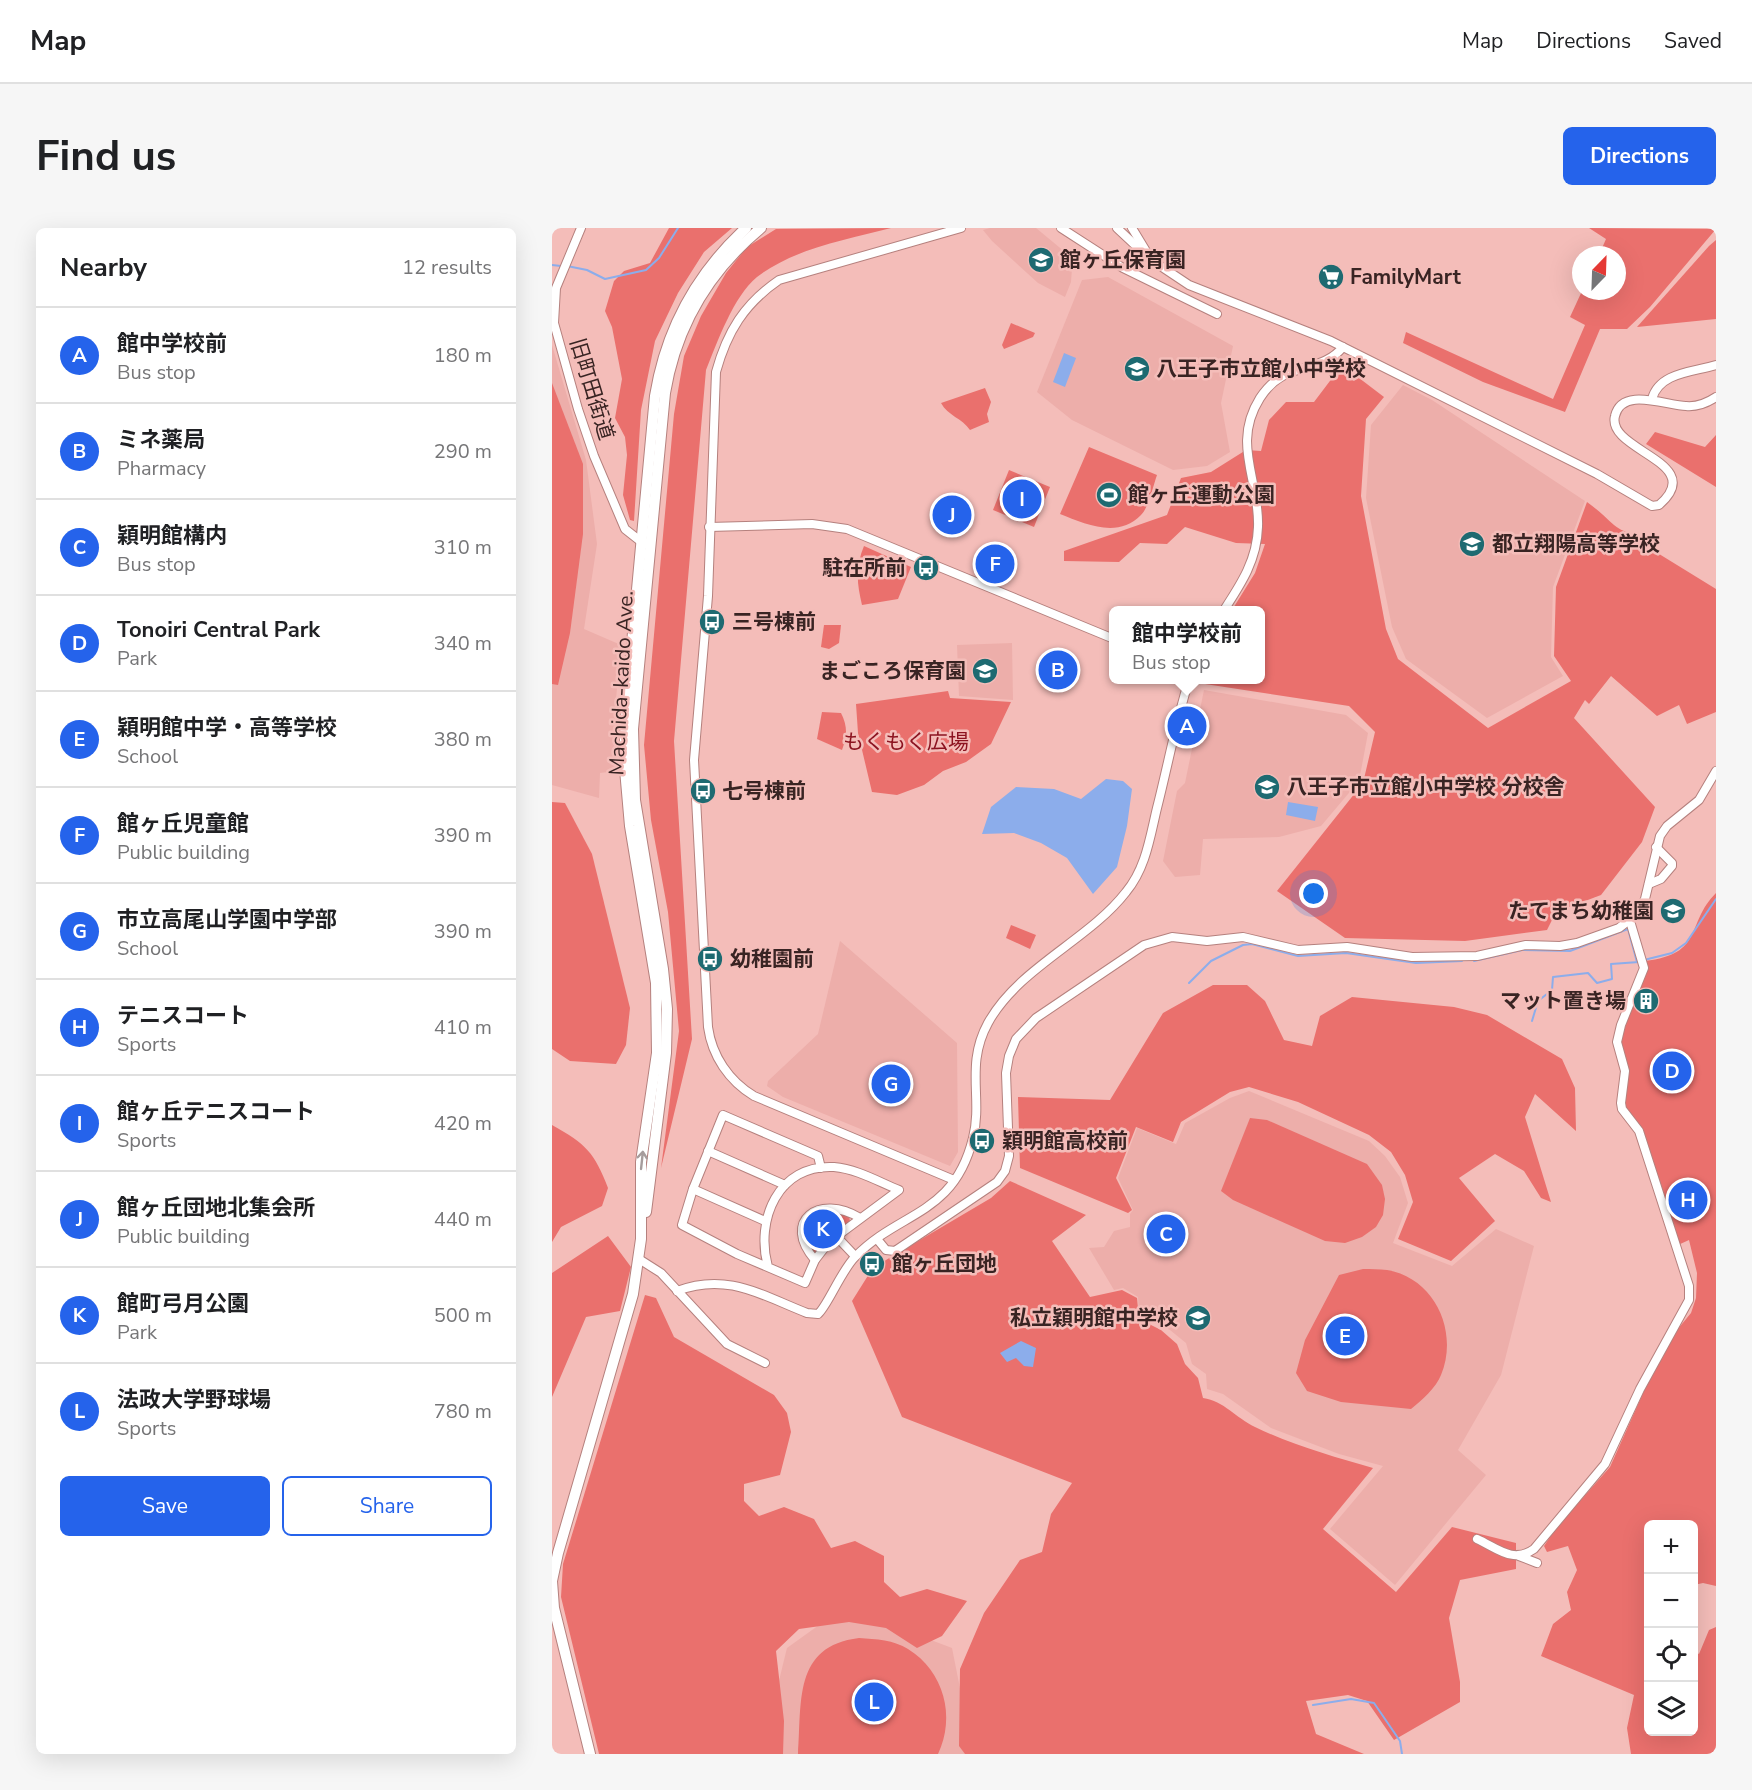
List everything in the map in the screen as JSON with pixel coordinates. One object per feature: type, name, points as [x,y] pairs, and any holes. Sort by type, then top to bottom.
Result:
[{"type":"main road","name":"Machida-kaido Ave.","points":[[646,544],[655,396],[667,344],[680,312],[698,281],[720,253],[746,228]]},
{"type":"main road","name":"Machida-kaido Ave.","points":[[590,1754],[554,1608],[552,1581],[558,1553],[627,1322],[641,1239],[641,1162],[657,1089],[657,1000],[652,927],[631,800],[625,724],[665,393],[678,342],[693,309],[712,278],[734,252],[761,228]]},
{"type":"street","name":"旧町田街道","points":[[581,228],[559,277],[554,295],[554,317],[580,419],[623,524],[629,534],[646,544]]},
{"type":"street","points":[[954,1180],[754,1096],[732,1078],[714,1049],[707,1023],[694,760],[708,596],[716,372],[726,340],[738,316],[779,280],[961,228]]},
{"type":"street","points":[[1061,228],[1123,267],[1217,314]]},
{"type":"street","points":[[1117,228],[1170,274],[1212,296],[1343,347],[1597,474],[1652,506],[1659,505],[1664,500],[1671,487],[1670,474],[1662,464],[1640,451],[1620,434],[1614,422],[1619,406],[1640,399],[1652,399],[1686,406],[1708,402],[1716,397]]},
{"type":"street","points":[[1132,228],[1150,259]]},
{"type":"street","points":[[1227,606],[1246,576],[1257,539],[1258,511],[1246,450],[1248,421],[1259,400],[1277,378],[1332,356],[1343,347]]},
{"type":"street","points":[[1652,399],[1656,388],[1668,379],[1716,364]]},
{"type":"street","points":[[709,527],[812,524],[840,527],[1109,637]]},
{"type":"street","points":[[677,1291],[708,1283],[729,1283],[816,1314],[823,1309],[838,1278],[855,1256],[877,1239],[926,1209],[954,1180],[973,1137],[975,1064],[981,1040],[990,1020],[1013,992],[1116,904],[1141,868],[1188,684]]},
{"type":"street","points":[[877,1239],[888,1251],[897,1250],[997,1182],[1005,1171],[1009,1156],[1006,1073],[1009,1056],[1016,1040],[1036,1018],[1149,943],[1172,937],[1207,941],[1244,937],[1302,951],[1347,946],[1406,956],[1471,956],[1526,945],[1571,945],[1630,921],[1643,905],[1656,847],[1663,831],[1699,800],[1715,774]]},
{"type":"street","points":[[1649,884],[1661,879],[1672,866],[1672,863],[1656,847]]},
{"type":"street","points":[[1519,1556],[1534,1549],[1605,1464],[1640,1389],[1690,1295],[1639,1131],[1622,1109],[1621,1103],[1625,1071],[1617,1042],[1621,1025],[1644,968],[1630,921]]},
{"type":"street","points":[[768,1267],[764,1246],[765,1221],[772,1202],[785,1185],[798,1174],[821,1168],[847,1169],[899,1190],[836,1236],[815,1260],[805,1283],[768,1267],[682,1225],[693,1189],[723,1115],[818,1156],[821,1168]]},
{"type":"street","points":[[708,1151],[785,1185]]},
{"type":"street","points":[[693,1189],[765,1221]]},
{"type":"street","points":[[815,1260],[805,1247],[802,1233],[810,1215],[830,1207],[844,1210],[860,1218]]},
{"type":"street","points":[[836,1236],[855,1256]]},
{"type":"street","points":[[639,1259],[661,1273],[727,1344],[765,1364]]},
{"type":"street","points":[[1477,1539],[1496,1550],[1537,1563]]},
{"type":"shaded area","name":"館ヶ丘保育園","points":[[1036,228],[1065,252],[1072,268],[1071,282],[1065,297],[1038,283],[992,241],[983,230]]},
{"type":"shaded area","name":"八王子市立館小中学校","points":[[1108,277],[1233,346],[1221,403],[1230,452],[1207,466],[1173,470],[1072,420],[1037,392],[1082,280]]},
{"type":"shaded area","points":[[552,345],[586,460],[597,544],[584,629],[621,645],[615,710],[617,771],[600,773],[599,798],[552,785]]},
{"type":"shaded area","name":"都立翔陽高等学校","points":[[1403,385],[1432,400],[1585,501],[1553,587],[1551,657],[1563,676],[1487,718],[1406,659],[1392,627],[1366,498],[1371,425]]},
{"type":"shaded area","name":"まごころ保育園","points":[[1012,643],[1013,700],[959,696],[957,645]]},
{"type":"shaded area","name":"八王子市立館小中学校 分校舎","points":[[1204,690],[1346,715],[1368,733],[1359,781],[1321,826],[1279,837],[1203,839],[1200,875],[1175,877],[1163,861],[1177,791],[1185,783]]},
{"type":"shaded area","points":[[840,941],[957,1043],[958,1152],[950,1166],[783,1097],[767,1086],[768,1081],[818,1034]]},
{"type":"shaded area","points":[[1249,1091],[1369,1141],[1385,1156],[1400,1177],[1408,1203],[1393,1243],[1452,1266],[1496,1229],[1534,1246],[1501,1375],[1458,1450],[1486,1475],[1395,1585],[1330,1529],[1383,1466],[1339,1454],[1271,1428],[1223,1394],[1207,1389],[1206,1374],[1192,1364],[1186,1343],[1170,1330],[1139,1316],[1138,1297],[1123,1288],[1114,1290],[1089,1248],[1104,1247],[1114,1231],[1130,1227],[1130,1214],[1133,1210],[1118,1178],[1137,1128],[1176,1144],[1185,1123],[1230,1098]]},
{"type":"shaded area","points":[[844,1607],[952,1648],[973,1754],[761,1754],[787,1648]]},
{"type":"green space","points":[[669,228],[732,228],[704,252],[678,293],[655,341],[641,410],[634,521],[630,520],[623,495],[627,455],[625,437],[615,418],[622,379],[612,327],[605,311],[614,281],[624,271],[650,263]]},
{"type":"green space","points":[[891,228],[804,252],[757,277],[733,308],[706,370],[674,741],[692,1039],[661,1168],[679,1031],[668,912],[651,820],[644,745],[674,414],[684,356],[701,316],[726,273],[747,247],[776,229]]},
{"type":"green space","points":[[1589,228],[1716,229],[1650,307],[1627,329],[1600,329],[1565,412],[1483,382],[1403,343],[1406,332],[1553,399],[1585,325],[1570,317],[1578,300],[1626,300],[1626,246],[1603,246],[1606,239]]},
{"type":"green space","points":[[1716,240],[1716,319],[1637,327],[1709,246]]},
{"type":"green space","points":[[1011,323],[1035,333],[1033,337],[1004,349],[1002,345]]},
{"type":"green space","points":[[1342,365],[1384,397],[1366,419],[1361,496],[1386,629],[1398,659],[1488,728],[1571,681],[1554,656],[1556,587],[1587,502],[1619,528],[1643,540],[1651,549],[1716,589],[1716,712],[1687,724],[1679,705],[1657,716],[1611,676],[1589,704],[1585,700],[1574,718],[1655,807],[1642,842],[1601,895],[1556,912],[1547,930],[1465,941],[1345,938],[1277,891],[1363,783],[1375,732],[1349,706],[1205,684],[1265,684],[1265,606],[1234,606],[1255,573],[1265,544],[1236,543],[1185,527],[1167,544],[1140,543],[1119,562],[1064,561],[1064,551],[1167,515],[1181,478],[1211,472],[1246,450],[1261,451],[1269,420],[1286,402],[1314,402]]},
{"type":"green space","points":[[552,383],[583,464],[583,534],[570,633],[558,685],[552,684]]},
{"type":"green space","points":[[985,388],[991,402],[987,414],[989,422],[970,430],[941,403]]},
{"type":"green space","points":[[1655,432],[1705,447],[1716,435],[1716,487],[1646,444]]},
{"type":"green space","name":"館ヶ丘運動公園","points":[[1089,447],[1157,475],[1146,507],[1141,515],[1132,522],[1112,528],[1101,527],[1060,514]]},
{"type":"green space","points":[[1009,470],[1050,487],[1034,527],[993,510]]},
{"type":"green space","points":[[864,546],[911,567],[898,599],[862,605],[858,576],[859,561]]},
{"type":"green space","points":[[824,625],[841,625],[839,643],[829,649],[821,647]]},
{"type":"green space","name":"もくもく広場","points":[[948,691],[950,698],[1011,702],[991,744],[966,762],[943,771],[924,785],[897,795],[872,792],[858,733],[856,704]]},
{"type":"green space","points":[[822,712],[841,713],[846,731],[842,750],[817,739]]},
{"type":"green space","points":[[552,802],[565,803],[592,854],[630,1008],[626,1045],[616,1064],[570,1061],[552,1049]]},
{"type":"green space","points":[[1716,893],[1716,1586],[1698,1584],[1698,1520],[1644,1520],[1644,1736],[1698,1736],[1698,1653],[1709,1630],[1716,1627],[1716,1754],[1631,1754],[1627,1728],[1634,1695],[1541,1656],[1553,1624],[1571,1610],[1567,1592],[1577,1570],[1568,1546],[1547,1552],[1544,1546],[1556,1528],[1610,1467],[1644,1391],[1677,1330],[1691,1313],[1696,1298],[1697,1273],[1689,1240],[1678,1245],[1642,1130],[1625,1107],[1624,1092],[1629,1077],[1621,1041],[1645,961],[1677,952],[1686,945]]},
{"type":"green space","points":[[1011,925],[1036,935],[1030,949],[1006,938]]},
{"type":"green space","points":[[1213,985],[1247,985],[1265,1001],[1284,1040],[1312,1046],[1320,1016],[1352,997],[1454,1007],[1487,1015],[1562,1059],[1575,1088],[1576,1131],[1535,1094],[1525,1117],[1551,1202],[1541,1198],[1524,1171],[1495,1154],[1459,1178],[1495,1221],[1451,1261],[1398,1239],[1413,1202],[1405,1175],[1391,1152],[1369,1135],[1298,1102],[1249,1087],[1230,1092],[1181,1122],[1173,1142],[1136,1127],[1116,1178],[1132,1210],[1128,1213],[1020,1168],[1018,1097],[1110,1100],[1163,1013]]},
{"type":"green space","points":[[1250,1118],[1267,1120],[1367,1164],[1382,1185],[1385,1199],[1383,1215],[1376,1227],[1362,1237],[1345,1243],[1325,1241],[1233,1200],[1221,1191]]},
{"type":"green space","points":[[552,1125],[588,1150],[608,1188],[602,1206],[561,1227],[552,1242]]},
{"type":"green space","points":[[1010,1181],[1086,1215],[1052,1241],[1090,1297],[1122,1290],[1137,1298],[1139,1319],[1161,1330],[1177,1344],[1185,1364],[1198,1378],[1203,1398],[1224,1406],[1248,1423],[1269,1433],[1328,1455],[1373,1468],[1323,1529],[1396,1592],[1452,1527],[1516,1543],[1516,1569],[1460,1580],[1449,1618],[1460,1682],[1460,1702],[1394,1740],[1367,1701],[1348,1695],[1306,1701],[1316,1734],[1364,1754],[965,1754],[959,1746],[960,1669],[984,1613],[1020,1560],[1042,1552],[1051,1514],[1072,1483],[902,1417],[852,1301],[869,1274],[886,1260],[991,1198]]},
{"type":"green space","points":[[823,1211],[849,1215],[850,1222],[816,1252],[810,1252],[807,1228],[812,1219]]},
{"type":"green space","points":[[608,1236],[631,1267],[620,1311],[586,1317],[552,1397],[552,1273]]},
{"type":"green space","points":[[1363,1269],[1387,1270],[1404,1275],[1430,1295],[1439,1309],[1447,1342],[1446,1358],[1439,1380],[1411,1409],[1341,1402],[1307,1391],[1296,1373],[1305,1340],[1339,1275]]},
{"type":"green space","points":[[645,1295],[656,1298],[674,1337],[774,1395],[787,1413],[791,1432],[780,1475],[744,1484],[744,1501],[759,1516],[784,1507],[814,1519],[831,1548],[855,1541],[884,1556],[884,1582],[900,1597],[927,1589],[967,1601],[942,1636],[917,1648],[886,1628],[849,1622],[799,1629],[776,1651],[784,1721],[783,1754],[599,1754],[561,1597],[563,1564]]},
{"type":"green space","points":[[859,1638],[885,1640],[903,1646],[920,1658],[930,1669],[938,1682],[946,1710],[946,1725],[938,1754],[798,1754],[802,1697],[805,1680],[812,1665],[822,1652],[838,1643]]},
{"type":"water","points":[[1064,353],[1076,358],[1065,387],[1053,382]]},
{"type":"water","points":[[1106,779],[1123,781],[1132,789],[1127,826],[1117,867],[1093,894],[1067,858],[1041,843],[1014,833],[982,834],[991,807],[1016,787],[1054,789],[1081,799]]},
{"type":"water","points":[[1288,802],[1318,807],[1315,821],[1286,815]]},
{"type":"water","points":[[1021,1341],[1036,1348],[1033,1367],[1024,1366],[1016,1358],[1007,1362],[1000,1353]]},
{"type":"waterway","points":[[567,266],[587,270],[605,279],[646,270],[659,258],[678,228]]},
{"type":"waterway","points":[[552,265],[561,266]]},
{"type":"waterway","points":[[1644,960],[1672,953],[1686,943],[1716,899]]},
{"type":"waterway","points":[[1474,961],[1522,950],[1570,951],[1628,929],[1637,962]]},
{"type":"waterway","points":[[1189,983],[1211,961],[1243,945],[1252,944],[1298,956],[1346,953],[1416,963],[1462,961]]},
{"type":"waterway","points":[[1532,1021],[1538,1001],[1552,990],[1553,977],[1588,973],[1597,983],[1612,979],[1611,964],[1639,962]]},
{"type":"waterway","points":[[1313,1705],[1351,1699],[1374,1703],[1400,1741],[1402,1754]]},
{"type":"place","name":"館ヶ丘保育園","points":[[1041,260]]},
{"type":"place","name":"FamilyMart","points":[[1331,277]]},
{"type":"place","name":"八王子市立館小中学校","points":[[1137,369]]},
{"type":"place","name":"館ヶ丘運動公園","points":[[1109,495]]},
{"type":"place","name":"館ヶ丘テニスコート","points":[[1022,499]]},
{"type":"place","name":"館ヶ丘団地北集会所","points":[[952,515]]},
{"type":"place","name":"都立翔陽高等学校","points":[[1472,544]]},
{"type":"place","name":"館ヶ丘児童館","points":[[995,564]]},
{"type":"place","name":"駐在所前","points":[[926,568]]},
{"type":"place","name":"三号棟前","points":[[712,622]]},
{"type":"place","name":"ミネ薬局","points":[[1058,670]]},
{"type":"place","name":"まごころ保育園","points":[[985,671]]},
{"type":"place","name":"館中学校前","points":[[1187,726]]},
{"type":"place","name":"八王子市立館小中学校 分校舎","points":[[1267,787]]},
{"type":"place","name":"七号棟前","points":[[703,791]]},
{"type":"place","name":"たてまち幼稚園","points":[[1673,911]]},
{"type":"place","name":"幼稚園前","points":[[710,959]]},
{"type":"place","name":"マット置き場","points":[[1646,1001]]},
{"type":"place","name":"Tonoiri Central Park","points":[[1672,1071]]},
{"type":"place","name":"市立高尾山学園中学部","points":[[891,1084]]},
{"type":"place","name":"穎明館高校前","points":[[982,1141]]},
{"type":"place","name":"テニスコート","points":[[1688,1200]]},
{"type":"place","name":"館町弓月公園","points":[[823,1229]]},
{"type":"place","name":"穎明館構内","points":[[1166,1234]]},
{"type":"place","name":"館ヶ丘団地","points":[[872,1264]]},
{"type":"place","name":"私立穎明館中学校","points":[[1198,1318]]},
{"type":"place","name":"穎明館中学・高等学校","points":[[1345,1336]]},
{"type":"place","name":"法政大学野球場","points":[[874,1702]]}]
